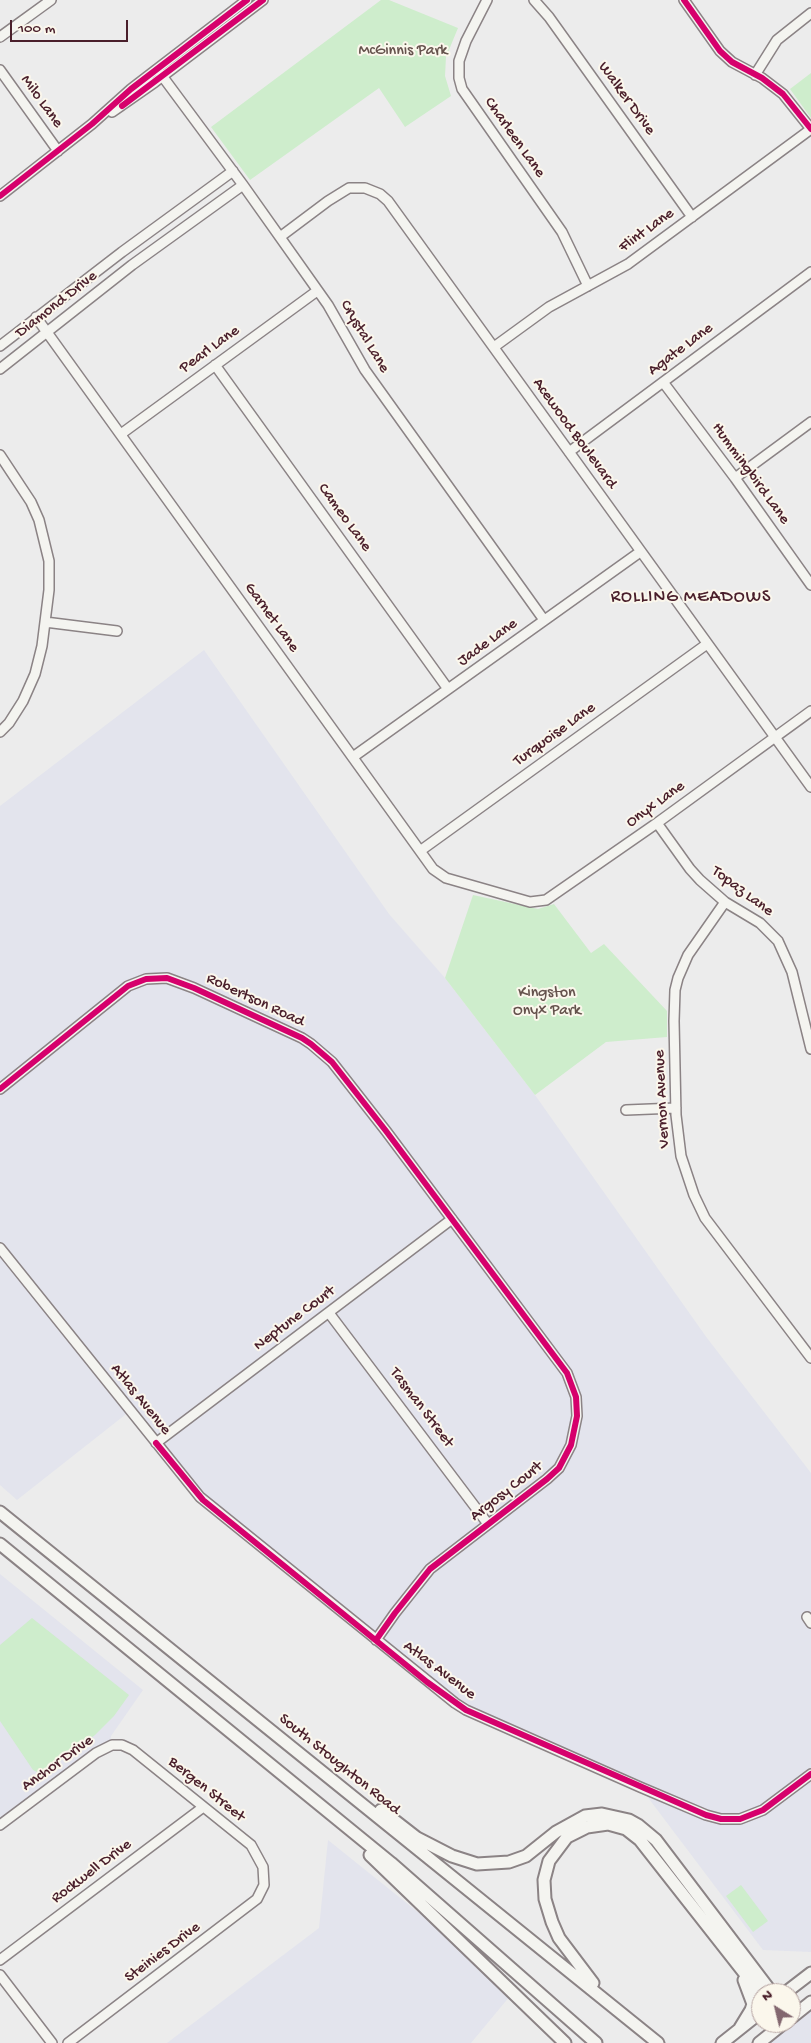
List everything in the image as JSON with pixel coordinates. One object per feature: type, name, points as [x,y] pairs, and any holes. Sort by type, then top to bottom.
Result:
[{"type":"main road","name":"South Stoughton Road","points":[[0,1512],[658,2043]]},
{"type":"main road","points":[[0,1544],[390,1863],[596,2043]]},
{"type":"main road","points":[[194,1668],[417,1838],[452,1856],[477,1864],[498,1864],[514,1861],[530,1853],[556,1832],[575,1820],[593,1814],[616,1816],[638,1825],[656,1840],[764,1983]]},
{"type":"main road","points":[[312,1799],[565,2043]]},
{"type":"main road","points":[[623,2015],[584,1974],[569,1953],[552,1922],[545,1899],[544,1880],[549,1861],[559,1846],[577,1831],[591,1826],[608,1824],[626,1829],[640,1840],[752,1983]]},
{"type":"main road","points":[[732,1957],[750,1992],[753,2004],[740,2028]]},
{"type":"main road","points":[[798,1983],[811,1973]]},
{"type":"main road","points":[[801,2010],[811,2002]]},
{"type":"main road","points":[[722,2043],[751,2020]]},
{"type":"main road","points":[[759,2043],[772,2033]]},
{"type":"street","points":[[0,37],[51,0]]},
{"type":"street","points":[[160,73],[247,0]]},
{"type":"street","points":[[0,196],[92,124],[131,88],[160,73],[263,0]]},
{"type":"street","name":"Charleen Lane","points":[[487,0],[466,41],[459,61],[459,78],[462,89],[562,232],[588,286]]},
{"type":"street","name":"Walker Drive","points":[[534,0],[549,16],[692,217]]},
{"type":"street","points":[[684,0],[720,51],[732,62],[783,94],[811,129]]},
{"type":"street","points":[[755,75],[777,40],[811,14]]},
{"type":"street","name":"Milo Lane","points":[[0,70],[58,151]]},
{"type":"street","name":"Crystal Lane","points":[[160,73],[233,171],[328,305],[365,370],[544,620]]},
{"type":"street","name":"Flint Lane","points":[[494,347],[550,307],[628,264],[811,129]]},
{"type":"street","name":"Diamond Drive","points":[[0,346],[122,252],[233,171]]},
{"type":"street","name":"Diamond Drive","points":[[0,369],[132,265],[243,185]]},
{"type":"street","name":"Acewood Boulevard","points":[[280,237],[328,201],[349,188],[364,188],[380,194],[388,201],[811,787]]},
{"type":"street","points":[[122,252],[132,265]]},
{"type":"street","name":"Agate Lane","points":[[569,452],[811,272]]},
{"type":"street","name":"Pearl Lane","points":[[121,434],[317,291]]},
{"type":"street","name":"Garnet Lane","points":[[36,317],[433,869],[446,878],[511,897]]},
{"type":"street","name":"Cameo Lane","points":[[215,365],[448,689]]},
{"type":"street","name":"Hummingbird Lane","points":[[663,382],[735,478],[811,585]]},
{"type":"street","points":[[735,478],[811,422]]},
{"type":"street","points":[[0,456],[31,502],[45,541],[49,561],[50,590],[46,622],[35,674],[23,701],[9,723],[0,732]]},
{"type":"street","name":"Jade Lane","points":[[353,757],[640,552]]},
{"type":"street","points":[[803,574],[811,568]]},
{"type":"street","points":[[46,622],[117,631]]},
{"type":"street","name":"Turquoise Lane","points":[[420,850],[707,644]]},
{"type":"street","name":"Onyx Lane","points":[[511,897],[530,902],[546,900],[657,823],[811,711]]},
{"type":"street","name":"Topaz Lane","points":[[657,823],[690,869],[725,902],[760,923],[778,941],[792,972],[811,1049]]},
{"type":"street","name":"Vernon Avenue","points":[[725,902],[688,955],[675,990],[676,1108],[681,1156],[700,1210],[811,1358]]},
{"type":"street","name":"Robertson Road","points":[[0,1090],[128,986],[146,979],[170,979],[194,988],[302,1038],[316,1047],[332,1062],[452,1219]]},
{"type":"street","points":[[626,1110],[676,1108]]},
{"type":"street","name":"Neptune Court","points":[[156,1443],[452,1219]]},
{"type":"street","name":"Argosy Court","points":[[376,1640],[430,1569],[548,1479],[559,1468],[571,1445],[575,1432],[577,1416],[576,1397],[567,1372],[452,1219]]},
{"type":"street","name":"Atlas Avenue","points":[[0,1248],[203,1500],[466,1710],[712,1817],[729,1820],[752,1815],[774,1803],[811,1774]]},
{"type":"street","name":"Tasman Street","points":[[329,1313],[488,1524]]},
{"type":"street","name":"Bergen Street","points":[[109,1746],[122,1745],[133,1750],[250,1846],[263,1867],[265,1879]]},
{"type":"street","name":"Anchor Drive","points":[[0,1825],[96,1753],[109,1746]]},
{"type":"street","name":"Rockwell Drive","points":[[0,1960],[202,1808]]},
{"type":"street","name":"Steinies Drive","points":[[68,2043],[249,1907],[260,1896],[265,1879]]},
{"type":"street","points":[[0,1975],[52,2043]]},
{"type":"shaded area","points":[[204,650],[389,914],[445,978],[535,1095],[707,1338],[811,1473],[811,1952],[763,1950],[640,1787],[466,1710],[203,1500],[130,1411],[17,1500],[0,1485],[0,806]]},
{"type":"shaded area","points":[[0,1574],[143,1690],[111,1736],[109,1746],[0,1825]]},
{"type":"shaded area","points":[[328,1840],[515,1990],[471,2043],[167,2043],[319,1928]]},
{"type":"shaded area","points":[[811,2002],[811,2043],[759,2043],[772,2033],[801,2033],[801,2010]]},
{"type":"green space","name":"McGinnis Park","points":[[381,0],[389,0],[458,28],[446,57],[445,76],[451,96],[405,127],[379,88],[250,180],[211,127]]},
{"type":"green space","points":[[811,73],[811,118],[790,89]]},
{"type":"green space","name":"Kingston Onyx Park","points":[[473,895],[538,909],[554,904],[591,953],[604,944],[667,1011],[667,1037],[606,1042],[535,1095],[445,978]]},
{"type":"green space","points":[[32,1618],[129,1695],[114,1716],[95,1735],[51,1768],[39,1773],[33,1770],[0,1721],[0,1645]]},
{"type":"green space","points":[[741,1885],[768,1921],[753,1932],[726,1896]]},
{"type":"cycle path","points":[[0,196],[92,124],[131,89],[247,0]]},
{"type":"cycle path","points":[[122,106],[263,0]]},
{"type":"cycle path","points":[[684,0],[720,51],[732,62],[762,78],[783,94],[811,129]]},
{"type":"cycle path","points":[[0,1089],[128,986],[146,979],[167,978],[194,988],[302,1038],[332,1062],[567,1373],[576,1397],[577,1416],[571,1445],[559,1468],[430,1569],[376,1640]]},
{"type":"cycle path","points":[[156,1443],[203,1500],[427,1682],[466,1710],[706,1815],[721,1819],[740,1819],[763,1810],[811,1774]]},
{"type":"district","name":"ROLLING MEADOWS","points":[[691,598]]}]
